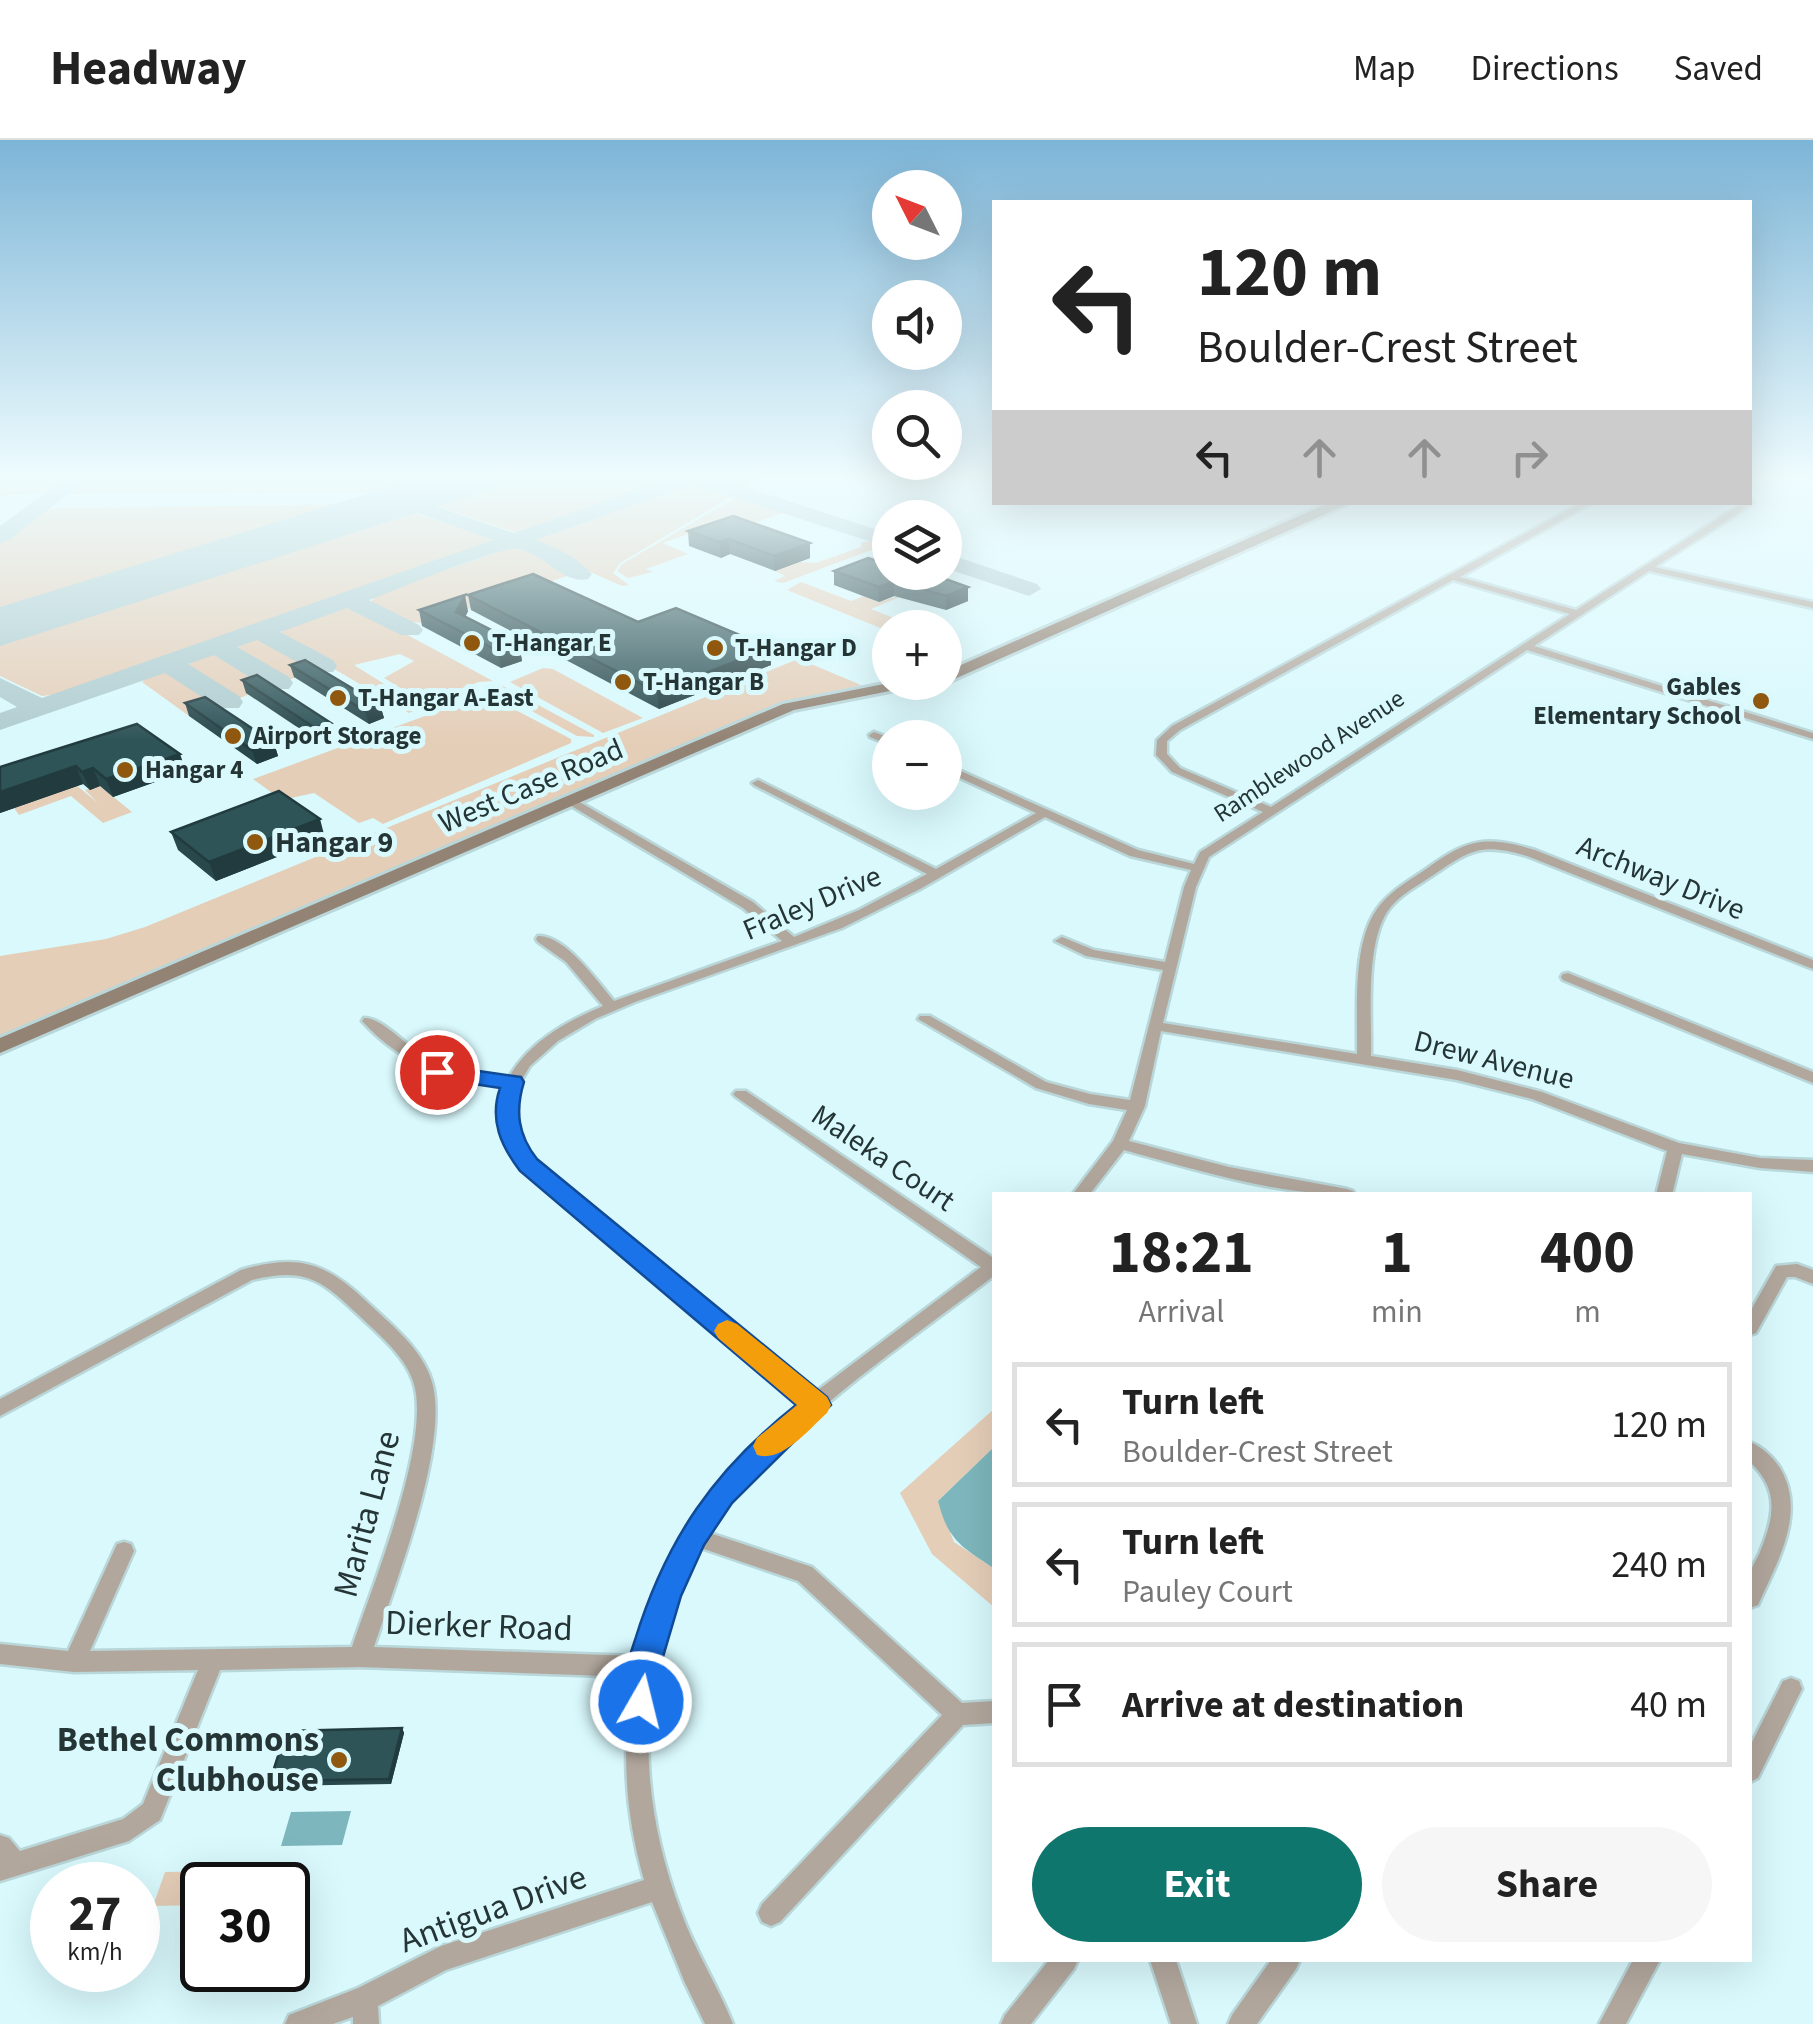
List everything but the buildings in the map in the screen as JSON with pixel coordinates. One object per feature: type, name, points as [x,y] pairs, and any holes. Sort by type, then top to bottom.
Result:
[{"type":"main road","points":[[962,670],[1200,565]]},
{"type":"main road","name":"West Case Road","points":[[0,1046],[789,707],[872,690]]},
{"type":"street","points":[[1269,810],[1176,770],[1162,755],[1162,740],[1176,728],[1474,565]]},
{"type":"street","name":"Ramblewood Avenue","points":[[1196,868],[1216,845],[1269,810],[1657,565]]},
{"type":"street","points":[[1651,569],[1813,606]]},
{"type":"street","points":[[1452,577],[1578,614]]},
{"type":"street","points":[[1526,648],[1813,736]]},
{"type":"street","points":[[962,776],[1134,853],[1196,868],[1137,1106],[1120,1144],[1082,1192]]},
{"type":"street","points":[[758,783],[934,874]]},
{"type":"street","points":[[572,802],[748,905],[791,942]]},
{"type":"street","name":"Fraley Drive","points":[[513,1082],[546,1042],[588,1015],[854,917],[1044,813]]},
{"type":"street","name":"Archway Drive","points":[[1364,1059],[1370,946],[1380,914],[1458,850],[1488,843],[1531,854],[1813,964]]},
{"type":"street","points":[[543,939],[571,959],[610,1005]]},
{"type":"street","points":[[1062,941],[1091,953],[1170,967]]},
{"type":"street","points":[[1568,977],[1813,1078]]},
{"type":"street","points":[[924,1018],[1042,1085],[1089,1099],[1137,1106]]},
{"type":"street","points":[[369,1021],[407,1055],[437,1072],[513,1082],[507,1099],[509,1132],[513,1145],[529,1165],[816,1405]]},
{"type":"street","name":"Drew Avenue","points":[[1156,1026],[1364,1059],[1537,1094],[1676,1148],[1760,1163],[1813,1166]]},
{"type":"street","name":"Maleka Court","points":[[741,1094],[992,1265]]},
{"type":"street","points":[[1120,1144],[1229,1173],[1331,1192]]},
{"type":"street","points":[[1665,1192],[1676,1148]]},
{"type":"street","name":"Marita Lane","points":[[0,1408],[48,1386],[230,1283],[264,1270],[298,1266],[322,1272],[392,1338],[424,1382],[426,1440],[360,1657]]},
{"type":"street","points":[[720,2024],[701,1992],[660,1887],[638,1798],[643,1667],[665,1595],[693,1536],[722,1494],[777,1437],[992,1268]]},
{"type":"street","points":[[1752,1324],[1782,1272],[1797,1270],[1813,1278]]},
{"type":"street","points":[[1752,1451],[1764,1460],[1782,1485],[1785,1510],[1752,1593]]},
{"type":"street","points":[[693,1536],[805,1574],[958,1714]]},
{"type":"street","points":[[74,1662],[124,1551]]},
{"type":"street","name":"Dierker Road","points":[[0,1654],[74,1662],[360,1657],[643,1667]]},
{"type":"street","points":[[5,1860],[128,1829],[152,1812],[213,1660]]},
{"type":"street","points":[[1752,1762],[1791,1689]]},
{"type":"street","points":[[772,1913],[958,1714],[992,1712]]},
{"type":"street","name":"Antigua Drive","points":[[298,2024],[366,2012],[441,1959],[660,1887]]},
{"type":"street","points":[[1014,2024],[1063,1962]]},
{"type":"street","points":[[1164,1962],[1184,2024]]},
{"type":"street","points":[[1242,2024],[1286,1962]]},
{"type":"street","points":[[1612,2024],[1646,1962]]},
{"type":"shaded area","points":[[0,565],[168,565],[0,618]]},
{"type":"shaded area","points":[[221,565],[432,565],[67,693],[42,696],[0,676],[0,635]]},
{"type":"shaded area","points":[[460,565],[558,565],[570,575],[426,623],[406,622],[370,603],[377,594]]},
{"type":"shaded area","points":[[577,565],[619,565],[613,573],[629,585],[622,586]]},
{"type":"shaded area","points":[[621,565],[657,565],[646,569],[653,572],[628,578],[617,571]]},
{"type":"shaded area","points":[[792,565],[832,565],[783,583],[774,581],[785,576],[775,571]]},
{"type":"shaded area","points":[[801,582],[851,601],[864,596],[879,602],[914,591],[871,609],[872,625],[787,590]]},
{"type":"shaded area","points":[[347,608],[363,611],[493,681],[479,682],[423,702],[384,678],[414,661],[400,654],[354,665],[421,707],[409,713],[278,636],[288,625]]},
{"type":"shaded area","points":[[269,639],[320,668],[284,682],[233,650],[250,640]]},
{"type":"shaded area","points":[[222,654],[274,684],[235,700],[185,666],[204,656]]},
{"type":"shaded area","points":[[793,661],[804,661],[861,685],[793,703],[0,1042],[0,956],[106,939],[145,927]]},
{"type":"shaded area","points":[[543,668],[553,669],[643,718],[603,733],[510,682]]},
{"type":"shaded area","points":[[173,672],[227,706],[189,716],[142,682],[152,674]]},
{"type":"shaded area","points":[[501,685],[594,737],[577,736],[490,688]]},
{"type":"shaded area","points":[[485,694],[571,739],[571,743],[383,824],[373,818],[359,823],[314,793],[282,800],[253,779]]},
{"type":"shaded area","points":[[70,780],[98,803],[85,790],[100,786],[132,812],[103,823],[71,796],[19,815],[14,808]]},
{"type":"shaded area","points":[[992,1411],[992,1449],[938,1501],[954,1542],[992,1567],[992,1605],[932,1554],[900,1493]]},
{"type":"shaded area","points":[[165,1872],[180,1872],[180,1905],[160,1906]]},
{"type":"water","points":[[992,1449],[992,1567],[958,1542],[946,1525],[938,1501]]},
{"type":"water","points":[[351,1811],[342,1845],[281,1846],[291,1812]]},
{"type":"taxiway","points":[[40,708],[444,565]]},
{"type":"taxiway","points":[[567,565],[580,574]]},
{"type":"taxiway","points":[[962,566],[1029,589]]},
{"type":"taxiway","points":[[349,599],[410,630]]},
{"type":"taxiway","points":[[260,631],[324,666]]},
{"type":"taxiway","points":[[217,646],[279,683]]},
{"type":"taxiway","points":[[168,663],[229,702]]},
{"type":"taxiway","points":[[0,686],[40,708]]},
{"type":"taxiway","points":[[0,722],[40,708]]},
{"type":"runway","points":[[0,627],[197,565]]},
{"type":"slow traffic","points":[[727,1331],[816,1405],[768,1446]]},
{"type":"place","name":"T-Hangar E","points":[[472,643]]},
{"type":"place","name":"T-Hangar D","points":[[715,648]]},
{"type":"place","name":"T-Hangar B","points":[[623,682]]},
{"type":"place","name":"T-Hangar A-East","points":[[338,698]]},
{"type":"place","name":"Gables Elementary School","points":[[1761,701]]},
{"type":"place","name":"Airport Storage","points":[[233,736]]},
{"type":"place","name":"Hangar 4","points":[[125,770]]},
{"type":"place","name":"Hangar 9","points":[[255,842]]},
{"type":"place","name":"Bethel Commons Clubhouse","points":[[339,1760]]},
{"type":"route","points":[[437,1072],[513,1082],[507,1099],[509,1132],[513,1145],[529,1165],[816,1405],[777,1437],[722,1494],[693,1536],[665,1595],[643,1667],[641,1702]]}]
